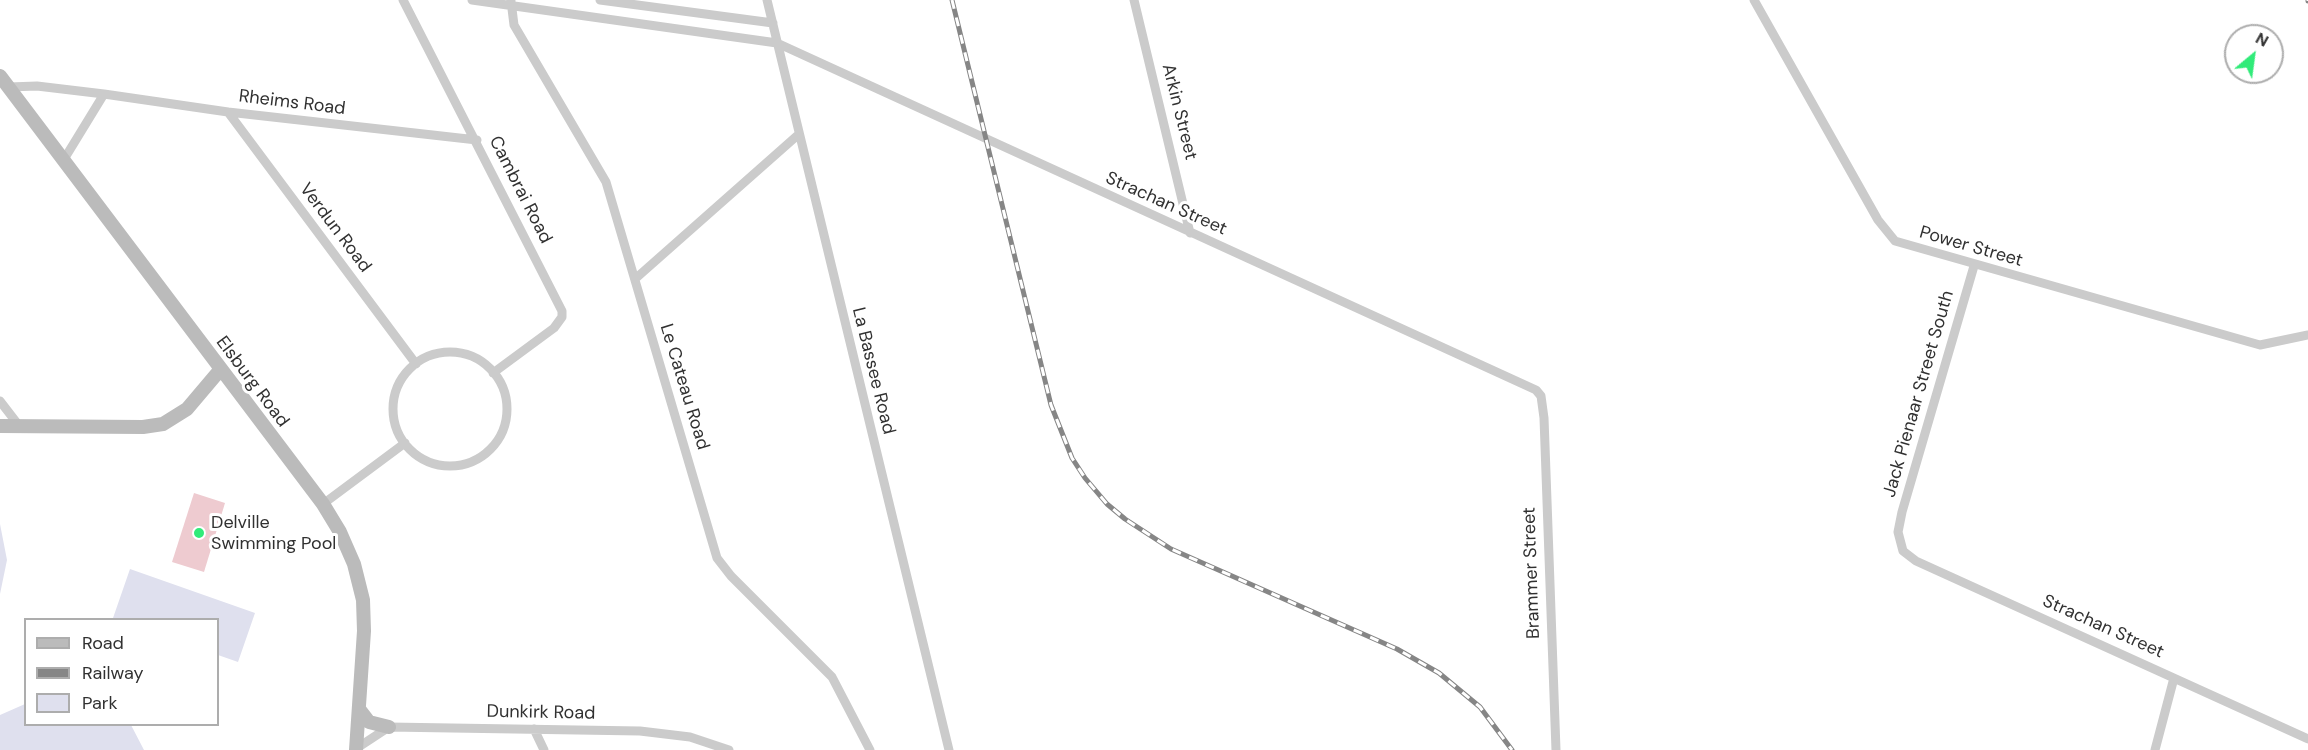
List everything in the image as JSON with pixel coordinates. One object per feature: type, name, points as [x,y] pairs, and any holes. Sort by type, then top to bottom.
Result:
[{"type":"main road","name":"Elsburg Road","points":[[0,76],[323,504],[350,552],[361,584],[364,631],[355,750]]},
{"type":"main road","points":[[0,426],[143,427],[163,424],[187,409],[220,370]]},
{"type":"main road","points":[[359,709],[369,722],[389,727]]},
{"type":"street","name":"Cambrai Road","points":[[403,0],[477,140],[562,311],[562,317],[554,328],[493,373]]},
{"type":"street","name":"Strachan Street","points":[[472,0],[511,3],[777,43],[1190,233],[1527,384],[1541,396]]},
{"type":"street","points":[[600,0],[638,2],[773,23]]},
{"type":"street","name":"La Bassee Road","points":[[767,0],[949,750]]},
{"type":"street","name":"Arkin Street","points":[[1134,0],[1190,233]]},
{"type":"street","name":"Power Street","points":[[1754,0],[1878,220],[1890,236],[1901,244],[2260,345],[2308,335]]},
{"type":"street","points":[[638,2],[639,24]]},
{"type":"street","name":"Le Cateau Road","points":[[511,3],[514,25],[606,182],[717,558],[731,576],[826,669],[844,698],[870,750]]},
{"type":"street","name":"Rheims Road","points":[[9,87],[37,86],[228,112],[477,140]]},
{"type":"street","points":[[63,161],[104,94]]},
{"type":"street","name":"Verdun Road","points":[[228,112],[416,364]]},
{"type":"street","points":[[635,279],[799,134]]},
{"type":"street","name":"Jack Pienaar Street South","points":[[1898,532],[1974,266]]},
{"type":"street","points":[[456,353],[477,359],[493,373],[505,394],[507,413],[503,431],[489,451],[467,463],[442,465],[419,457],[405,444],[394,419],[394,399],[402,379],[416,364],[435,354],[456,353]]},
{"type":"street","name":"Brammer Street","points":[[1541,396],[1556,750]]},
{"type":"street","points":[[0,401],[20,427]]},
{"type":"street","points":[[323,504],[405,444]]},
{"type":"street","name":"Strachan Street","points":[[1898,532],[1903,551],[1916,561],[2308,739]]},
{"type":"street","points":[[2155,750],[2174,678]]},
{"type":"street","points":[[355,750],[389,727]]},
{"type":"street","name":"Dunkirk Road","points":[[389,727],[668,734],[690,737],[729,750]]},
{"type":"street","points":[[534,729],[544,750]]},
{"type":"green space","points":[[0,524],[7,560],[0,594]]},
{"type":"green space","points":[[130,569],[255,613],[238,662],[219,655],[219,618],[113,618]]},
{"type":"green space","points":[[24,704],[24,726],[132,726],[144,750],[0,750],[0,715]]},
{"type":"shaded area","name":"Delville Swimming Pool","points":[[194,493],[225,503],[204,572],[172,562]]},
{"type":"railway","points":[[952,0],[1051,405],[1072,458],[1085,478],[1107,504],[1125,519],[1171,549],[1397,649],[1439,673],[1480,707],[1512,750]]},
{"type":"place","name":"Delville Swimming Pool","points":[[199,533]]}]
